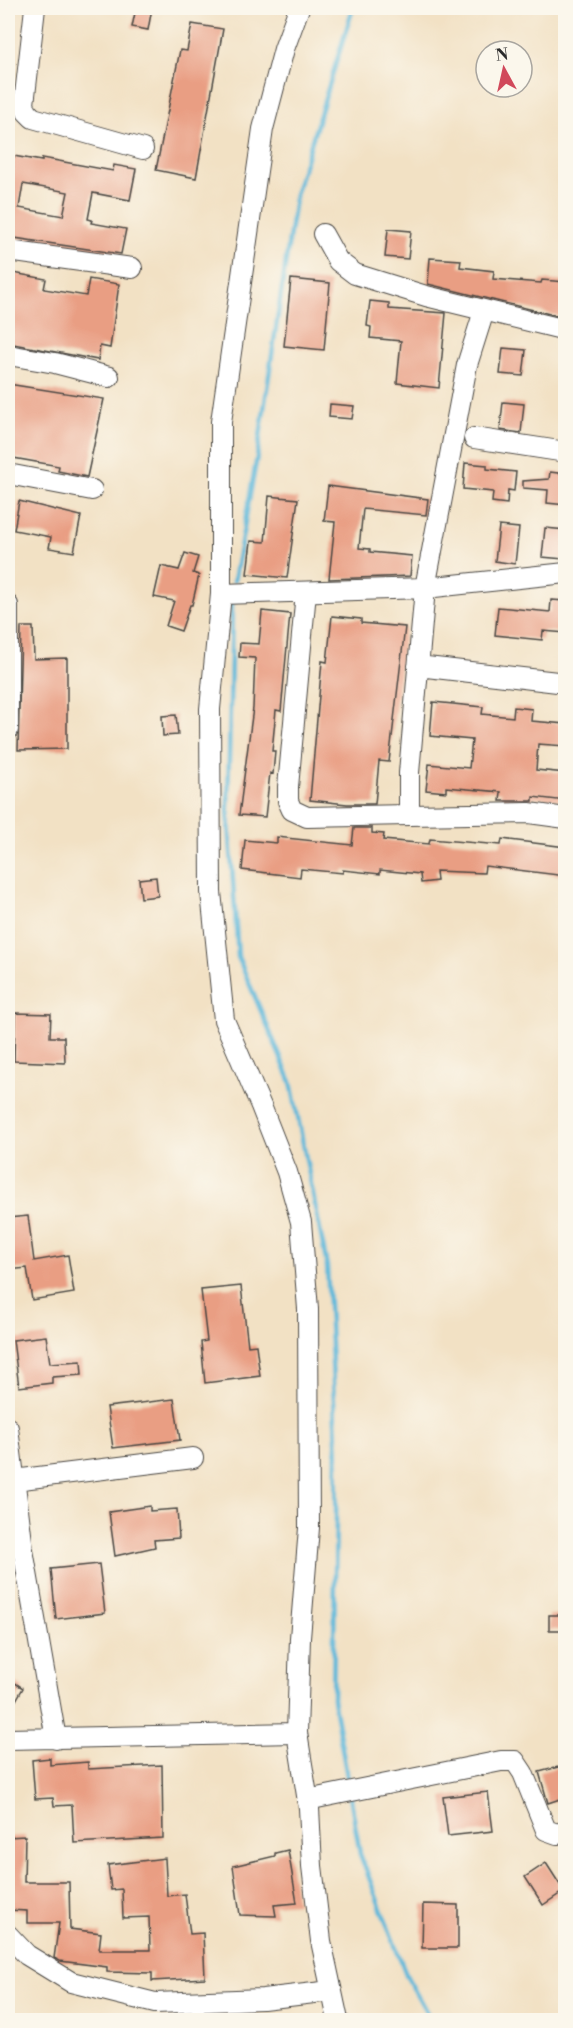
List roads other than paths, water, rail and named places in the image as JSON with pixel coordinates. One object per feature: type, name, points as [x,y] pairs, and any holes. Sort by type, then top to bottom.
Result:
[{"type":"street","points":[[35,8],[24,104],[27,112],[33,118],[143,149]]},
{"type":"street","points":[[299,8],[284,49],[263,129],[221,422],[221,594],[210,709],[211,892],[217,972],[224,1020],[266,1117],[302,1222],[308,1308],[309,1528],[300,1638],[297,1733],[307,1800],[320,1931],[338,2020]]},
{"type":"street","points":[[324,234],[338,261],[355,274],[566,330]]},
{"type":"street","points":[[8,251],[132,268]]},
{"type":"street","points":[[409,815],[409,773],[425,588],[467,365],[484,310]]},
{"type":"street","points":[[8,355],[55,363],[109,377]]},
{"type":"street","points":[[474,438],[566,452]]},
{"type":"street","points":[[8,474],[92,490]]},
{"type":"street","points":[[221,594],[425,588],[566,573]]},
{"type":"street","points":[[306,592],[288,787],[288,801],[292,810],[307,817],[529,813],[566,818]]},
{"type":"street","points":[[8,604],[8,730]]},
{"type":"street","points":[[418,666],[566,684]]},
{"type":"street","points":[[8,1428],[11,1479],[56,1739]]},
{"type":"street","points":[[11,1479],[193,1458]]},
{"type":"street","points":[[8,1739],[297,1733]]},
{"type":"street","points":[[307,1800],[501,1761],[515,1761],[523,1773],[546,1830],[557,1834],[566,1831]]},
{"type":"street","points":[[8,1935],[27,1955],[71,1982],[155,2003],[263,1999],[331,1991]]},
{"type":"waterway","points":[[234,581],[257,457],[296,192],[353,8]]},
{"type":"waterway","points":[[232,603],[228,807],[238,957],[291,1082],[327,1266],[337,1459],[333,1699],[349,1787]]},
{"type":"waterway","points":[[350,1795],[360,1854],[407,1977],[431,2020]]}]
